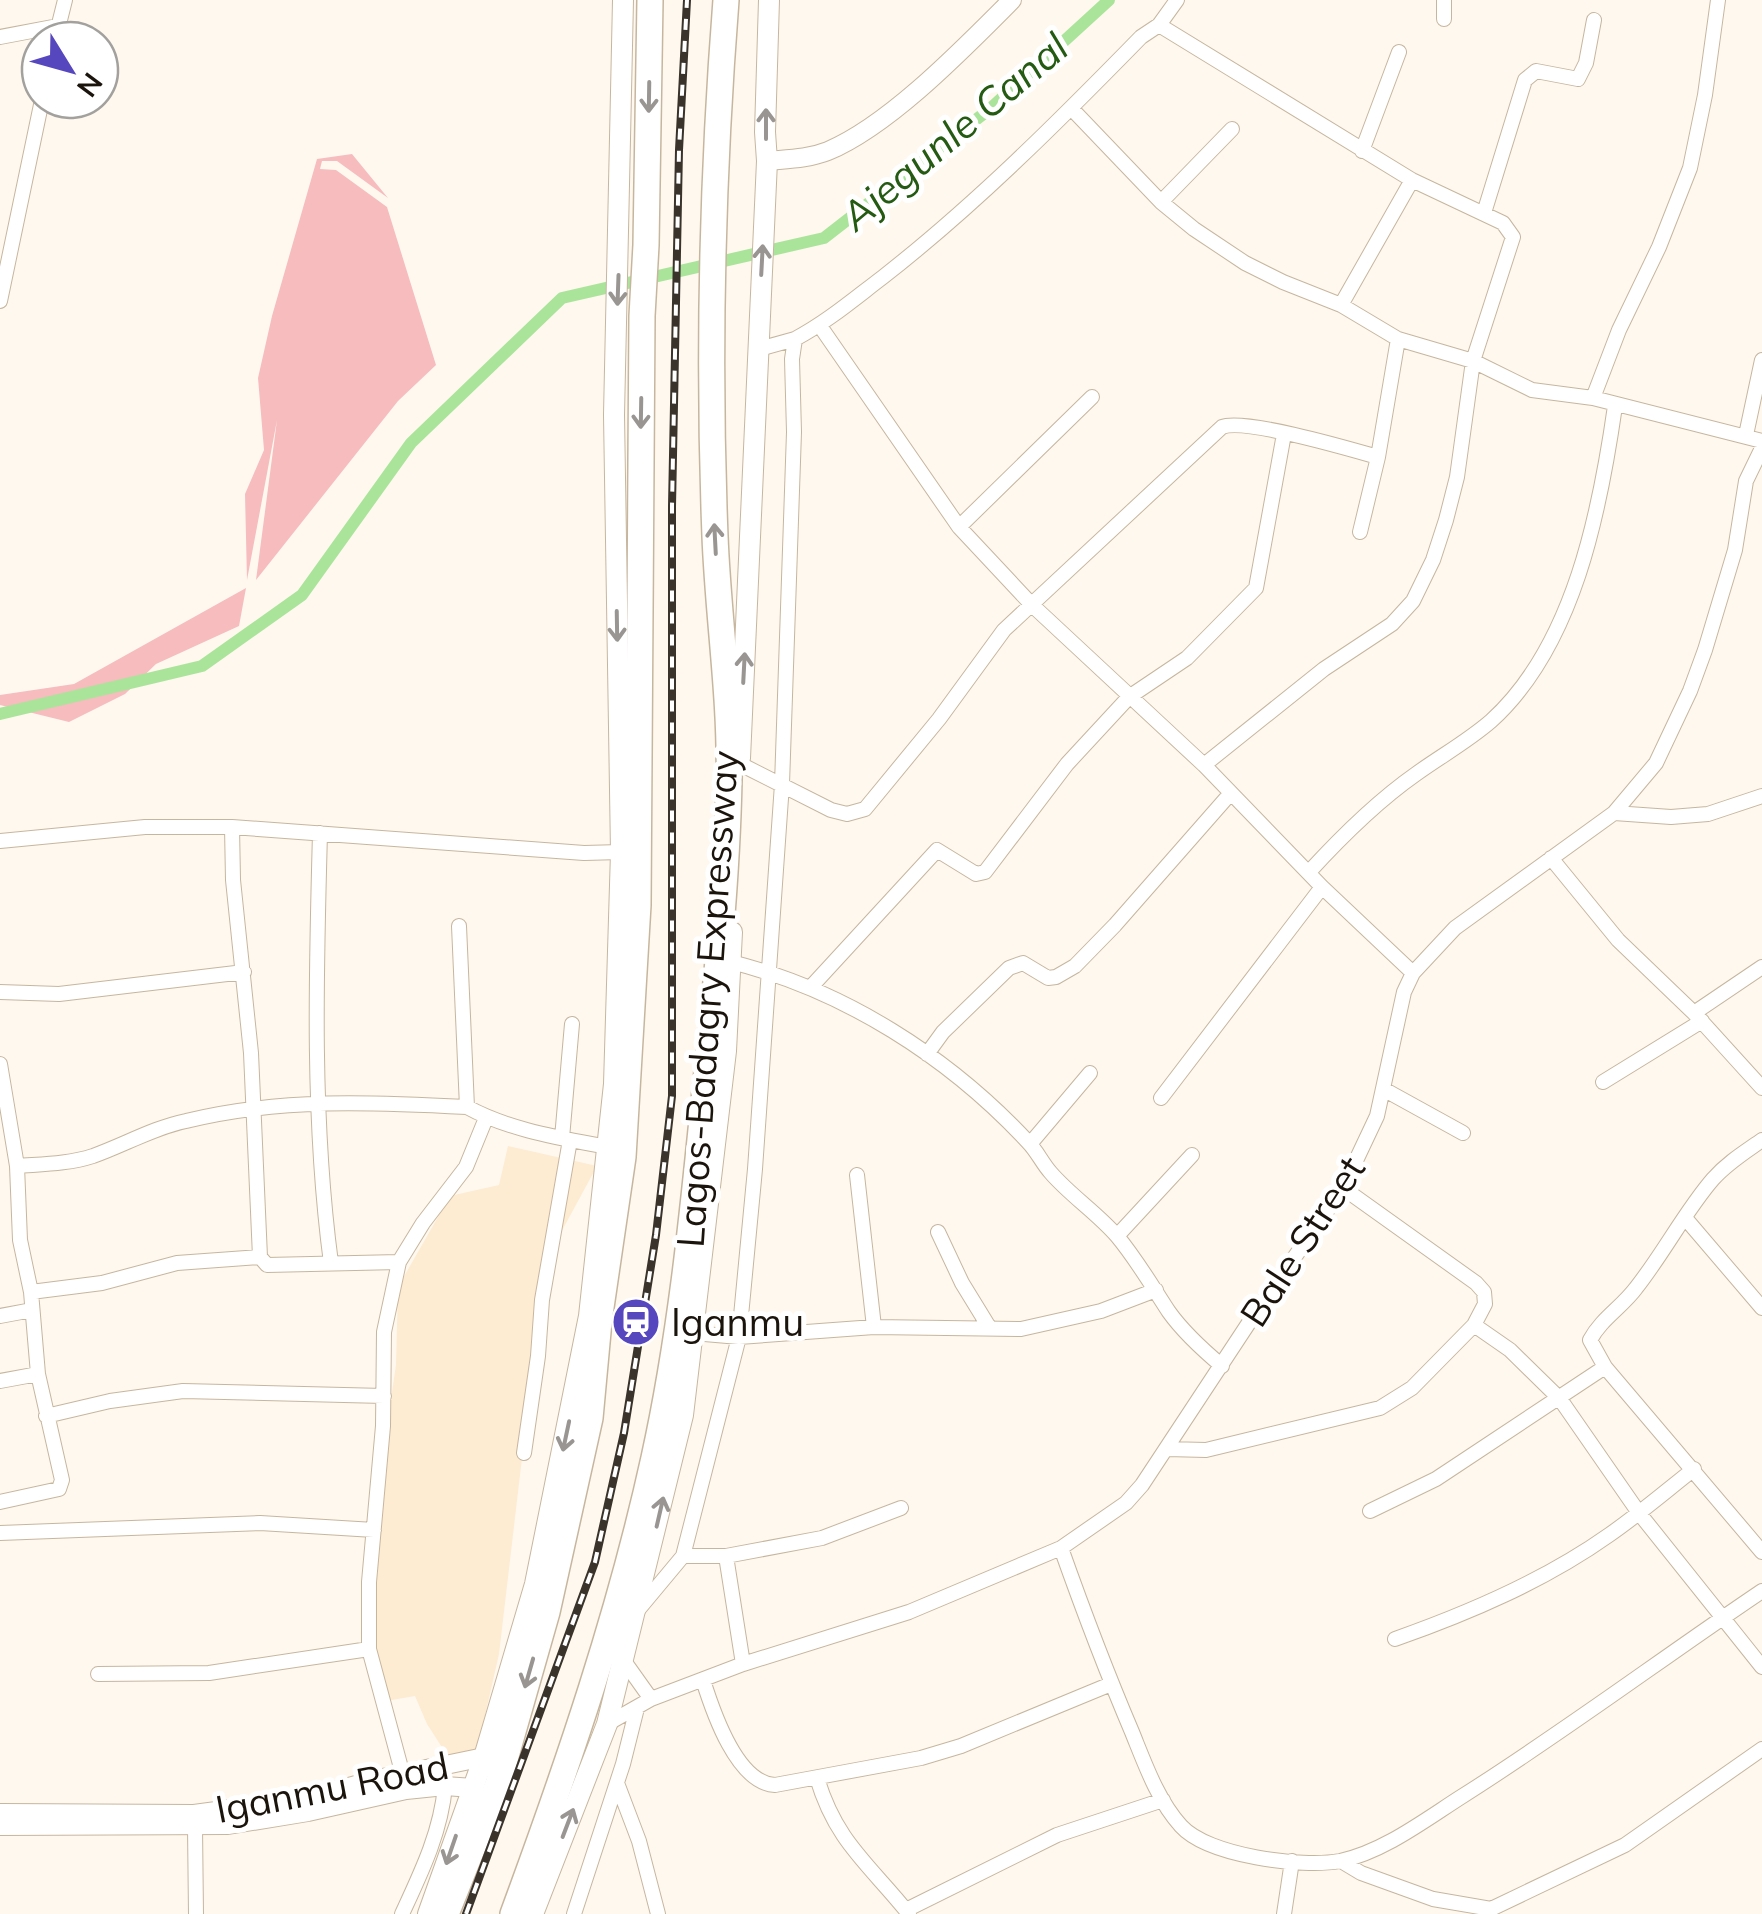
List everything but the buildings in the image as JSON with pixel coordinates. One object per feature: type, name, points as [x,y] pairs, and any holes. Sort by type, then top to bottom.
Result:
[{"type":"highway","name":"Lagos-Badagry Expressway","points":[[446,1914],[498,1784],[547,1612],[590,1418],[599,1321],[623,1157],[638,904],[642,316],[650,0]]},
{"type":"highway","name":"Lagos-Badagry Expressway","points":[[513,1914],[613,1615],[654,1461],[680,1330],[708,1054],[729,780],[715,538],[710,310],[716,122],[726,0]]},
{"type":"main road","points":[[428,1914],[484,1756],[535,1584],[589,1316],[614,1084],[621,852],[614,415],[623,0]]},
{"type":"main road","name":"Lagos-Badagry Expressway","points":[[533,1914],[607,1724],[683,1416],[726,1051],[765,221],[769,0]]},
{"type":"main road","points":[[767,160],[804,158],[830,150],[895,109],[1012,0]]},
{"type":"main road","name":"Iganmu Road","points":[[0,1826],[195,1826],[308,1812],[484,1756]]},
{"type":"main road","name":"Iganmu Road","points":[[0,1812],[194,1814],[404,1781],[473,1788]]},
{"type":"street","points":[[759,349],[795,339],[820,326],[934,234],[1071,108],[1141,37],[1159,25],[1177,0]]},
{"type":"street","points":[[1444,0],[1444,19]]},
{"type":"street","points":[[1594,398],[1619,330],[1659,247],[1690,168],[1718,0]]},
{"type":"street","points":[[1484,213],[1524,80],[1536,71],[1578,79],[1586,63],[1594,20]]},
{"type":"street","points":[[1159,25],[1362,151],[1510,229],[1512,243],[1473,362],[1457,477],[1433,560],[1413,601],[1392,624],[1324,669],[1204,765]]},
{"type":"street","points":[[1362,151],[1399,52]]},
{"type":"street","points":[[1071,108],[1161,202],[1194,229],[1244,262],[1341,305],[1398,339],[1473,362],[1532,390],[1594,398],[1746,436],[1762,444]]},
{"type":"street","points":[[0,301],[38,120]]},
{"type":"street","points":[[1161,202],[1232,130]]},
{"type":"street","points":[[1341,305],[1412,180]]},
{"type":"street","points":[[820,326],[959,528],[1032,605],[1204,765],[1322,887],[1413,973]]},
{"type":"street","points":[[635,1614],[683,1556],[739,1337],[782,784],[792,546],[795,339]]},
{"type":"street","points":[[1360,532],[1398,339]]},
{"type":"street","points":[[1746,436],[1762,360]]},
{"type":"street","points":[[959,528],[1092,397]]},
{"type":"street","points":[[1309,872],[1343,834],[1385,798],[1492,720],[1539,664],[1588,547],[1615,406]]},
{"type":"street","points":[[740,764],[846,814],[865,809],[939,719],[1004,630],[1222,427],[1230,424],[1284,434],[1378,456]]},
{"type":"street","points":[[810,988],[937,850],[976,874],[985,872],[1067,764],[1129,696],[1186,658],[1256,588],[1284,434]]},
{"type":"street","name":"Bale Street","points":[[607,1724],[651,1699],[742,1664],[909,1612],[1061,1548],[1126,1503],[1167,1449],[1343,1188],[1377,1116],[1404,992],[1413,973],[1455,928],[1614,814],[1656,763],[1690,691],[1723,594],[1762,444]]},
{"type":"street","points":[[928,1054],[942,1032],[1009,968],[1023,963],[1056,978],[1074,966],[1115,926],[1230,794]]},
{"type":"street","points":[[1614,814],[1708,814],[1762,796]]},
{"type":"street","points":[[0,841],[145,827],[232,827],[584,854],[621,852]]},
{"type":"street","points":[[232,827],[260,1257],[268,1265],[399,1262]]},
{"type":"street","points":[[320,833],[316,960],[322,1191],[331,1263]]},
{"type":"street","points":[[1550,858],[1618,940],[1698,1017],[1762,1088]]},
{"type":"street","points":[[1162,1098],[1322,887]]},
{"type":"street","points":[[460,926],[467,1107]]},
{"type":"street","points":[[730,962],[810,988],[892,1030],[928,1054],[1030,1144],[1050,1172],[1117,1236],[1191,1339],[1222,1366]]},
{"type":"street","points":[[1602,1082],[1698,1017],[1762,967]]},
{"type":"street","points":[[0,992],[59,994],[244,972]]},
{"type":"street","points":[[524,1453],[566,1139],[572,1024]]},
{"type":"street","points":[[0,1064],[17,1166],[20,1240],[31,1292],[38,1374],[61,1475],[59,1489],[0,1502]]},
{"type":"street","points":[[1030,1144],[1090,1072]]},
{"type":"street","points":[[1385,1090],[1463,1133]]},
{"type":"street","points":[[17,1166],[56,1164],[92,1156],[183,1121],[251,1107],[320,1101],[467,1107],[486,1118],[607,1146]]},
{"type":"street","points":[[404,1781],[369,1649],[384,1396],[384,1332],[399,1262],[466,1167],[486,1118]]},
{"type":"street","points":[[1762,1140],[1718,1173],[1632,1293],[1590,1340],[1605,1367],[1762,1552]]},
{"type":"street","points":[[1117,1236],[1192,1155]]},
{"type":"street","points":[[857,1175],[874,1327]]},
{"type":"street","points":[[1167,1449],[1206,1450],[1380,1408],[1412,1388],[1474,1325],[1485,1304],[1484,1292],[1476,1283],[1343,1188]]},
{"type":"street","points":[[1686,1219],[1762,1308]]},
{"type":"street","points":[[938,1232],[974,1305],[989,1326]]},
{"type":"street","points":[[31,1292],[102,1283],[178,1264],[260,1257]]},
{"type":"street","points":[[693,1333],[739,1337],[874,1327],[1021,1329],[1050,1326],[1102,1311],[1156,1290]]},
{"type":"street","points":[[0,1316],[32,1310]]},
{"type":"street","points":[[1474,1325],[1510,1350],[1560,1399],[1638,1513],[1762,1667]]},
{"type":"street","points":[[1370,1511],[1436,1479],[1605,1367]]},
{"type":"street","points":[[0,1381],[38,1374]]},
{"type":"street","points":[[46,1416],[110,1401],[183,1391],[384,1396]]},
{"type":"street","points":[[1395,1639],[1466,1614],[1523,1585],[1607,1537],[1694,1469]]},
{"type":"street","points":[[683,1556],[726,1556],[822,1538],[901,1508]]},
{"type":"street","points":[[0,1533],[260,1523],[374,1530]]},
{"type":"street","points":[[1061,1548],[1112,1684],[1163,1800],[1183,1829],[1219,1849],[1292,1861],[1341,1861],[1378,1846],[1479,1786],[1762,1591]]},
{"type":"street","points":[[726,1556],[742,1664]]},
{"type":"street","points":[[98,1674],[209,1674],[369,1649]]},
{"type":"street","points":[[624,1661],[651,1699]]},
{"type":"street","points":[[704,1680],[711,1707],[729,1744],[753,1778],[761,1784],[775,1785],[921,1758],[961,1746],[1112,1684]]},
{"type":"street","points":[[574,1914],[637,1708]]},
{"type":"street","points":[[1341,1861],[1361,1873],[1433,1899],[1491,1909],[1625,1845],[1762,1750]]},
{"type":"street","points":[[817,1778],[832,1822],[907,1912],[1057,1835],[1163,1800]]},
{"type":"street","points":[[617,1782],[639,1841],[658,1914]]},
{"type":"street","points":[[402,1914],[431,1850],[445,1786]]},
{"type":"street","points":[[195,1826],[196,1914]]},
{"type":"street","points":[[1284,1914],[1292,1861]]},
{"type":"shaded area","points":[[352,154],[388,198],[337,161],[322,161],[320,169],[336,170],[387,207],[436,365],[398,401],[256,580],[277,420],[247,580],[245,494],[264,450],[258,378],[272,316],[317,159]]},
{"type":"shaded area","points":[[246,588],[239,626],[156,664],[125,694],[69,722],[0,705],[0,695],[74,684]]},
{"type":"shaded area","points":[[508,1146],[597,1166],[545,1262],[499,1654],[478,1746],[456,1769],[427,1724],[415,1696],[386,1701],[378,1675],[374,1579],[384,1446],[396,1365],[398,1287],[450,1196],[499,1185]]},
{"type":"waterway","name":"Ajegunle Canal","points":[[0,714],[202,666],[302,595],[411,443],[562,298],[824,238],[991,108],[1109,0]]},
{"type":"railway","points":[[466,1914],[595,1562],[624,1433],[656,1235],[672,1096],[672,506],[679,150],[687,0]]},
{"type":"place","name":"Iganmu","points":[[636,1322]]}]
